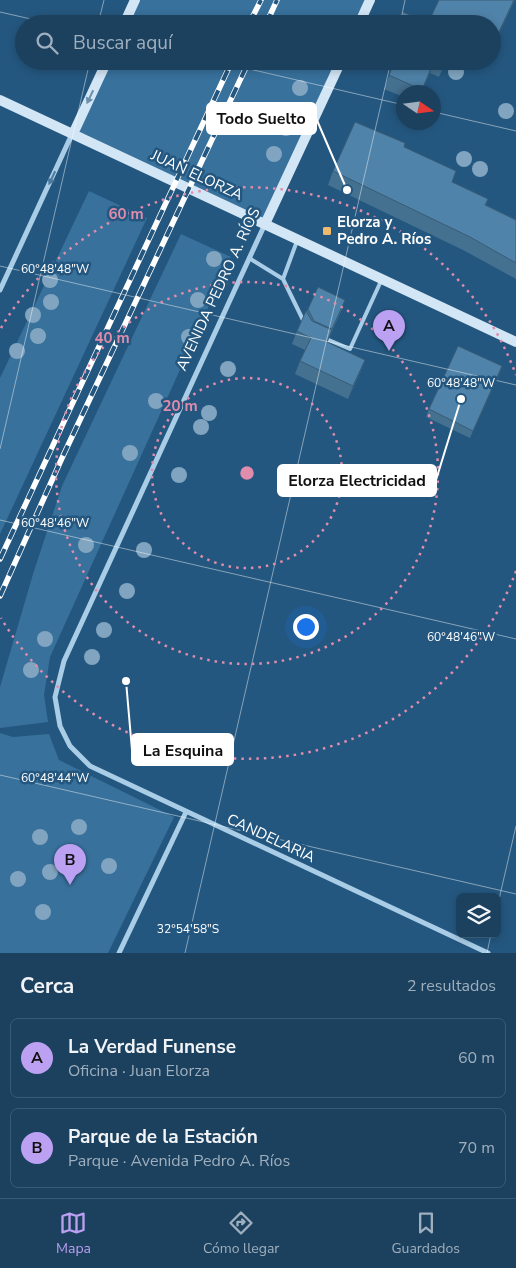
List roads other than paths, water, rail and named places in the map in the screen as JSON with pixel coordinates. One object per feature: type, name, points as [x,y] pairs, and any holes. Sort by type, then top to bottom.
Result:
[{"type":"main road","points":[[128,15],[135,0]]},
{"type":"main road","points":[[363,15],[370,0]]},
{"type":"main road","points":[[73,134],[103,70]]},
{"type":"main road","name":"AVENIDA PEDRO A. RÍOS","points":[[265,224],[337,70]]},
{"type":"main road","name":"JUAN ELORZA","points":[[0,100],[516,342]]},
{"type":"street","points":[[0,290],[73,134]]},
{"type":"street","name":"AVENIDA PEDRO A. RÍOS","points":[[60,726],[56,697],[64,661],[265,224]]},
{"type":"street","name":"CANDELARIA","points":[[60,726],[70,746],[90,766],[488,953]]},
{"type":"street","points":[[119,953],[186,812]]},
{"type":"lane","points":[[283,279],[298,239]]},
{"type":"lane","points":[[249,258],[283,279],[309,331]]},
{"type":"lane","points":[[317,334],[350,349],[382,279]]},
{"type":"railway","points":[[254,15],[261,0]]},
{"type":"railway","points":[[270,15],[277,0]]},
{"type":"railway","points":[[0,559],[228,70]]},
{"type":"railway","points":[[0,596],[62,458],[245,70]]},
{"type":"place","name":"Todo Suelto","points":[[347,190]]},
{"type":"place","name":"Elorza y Pedro A. Ríos","points":[[327,231]]},
{"type":"place","name":"La Verdad Funense","points":[[389,351]]},
{"type":"place","name":"Elorza Electricidad","points":[[461,399]]},
{"type":"place","name":"La Esquina","points":[[126,681]]},
{"type":"place","name":"Parque de la Estación","points":[[70,885]]}]
